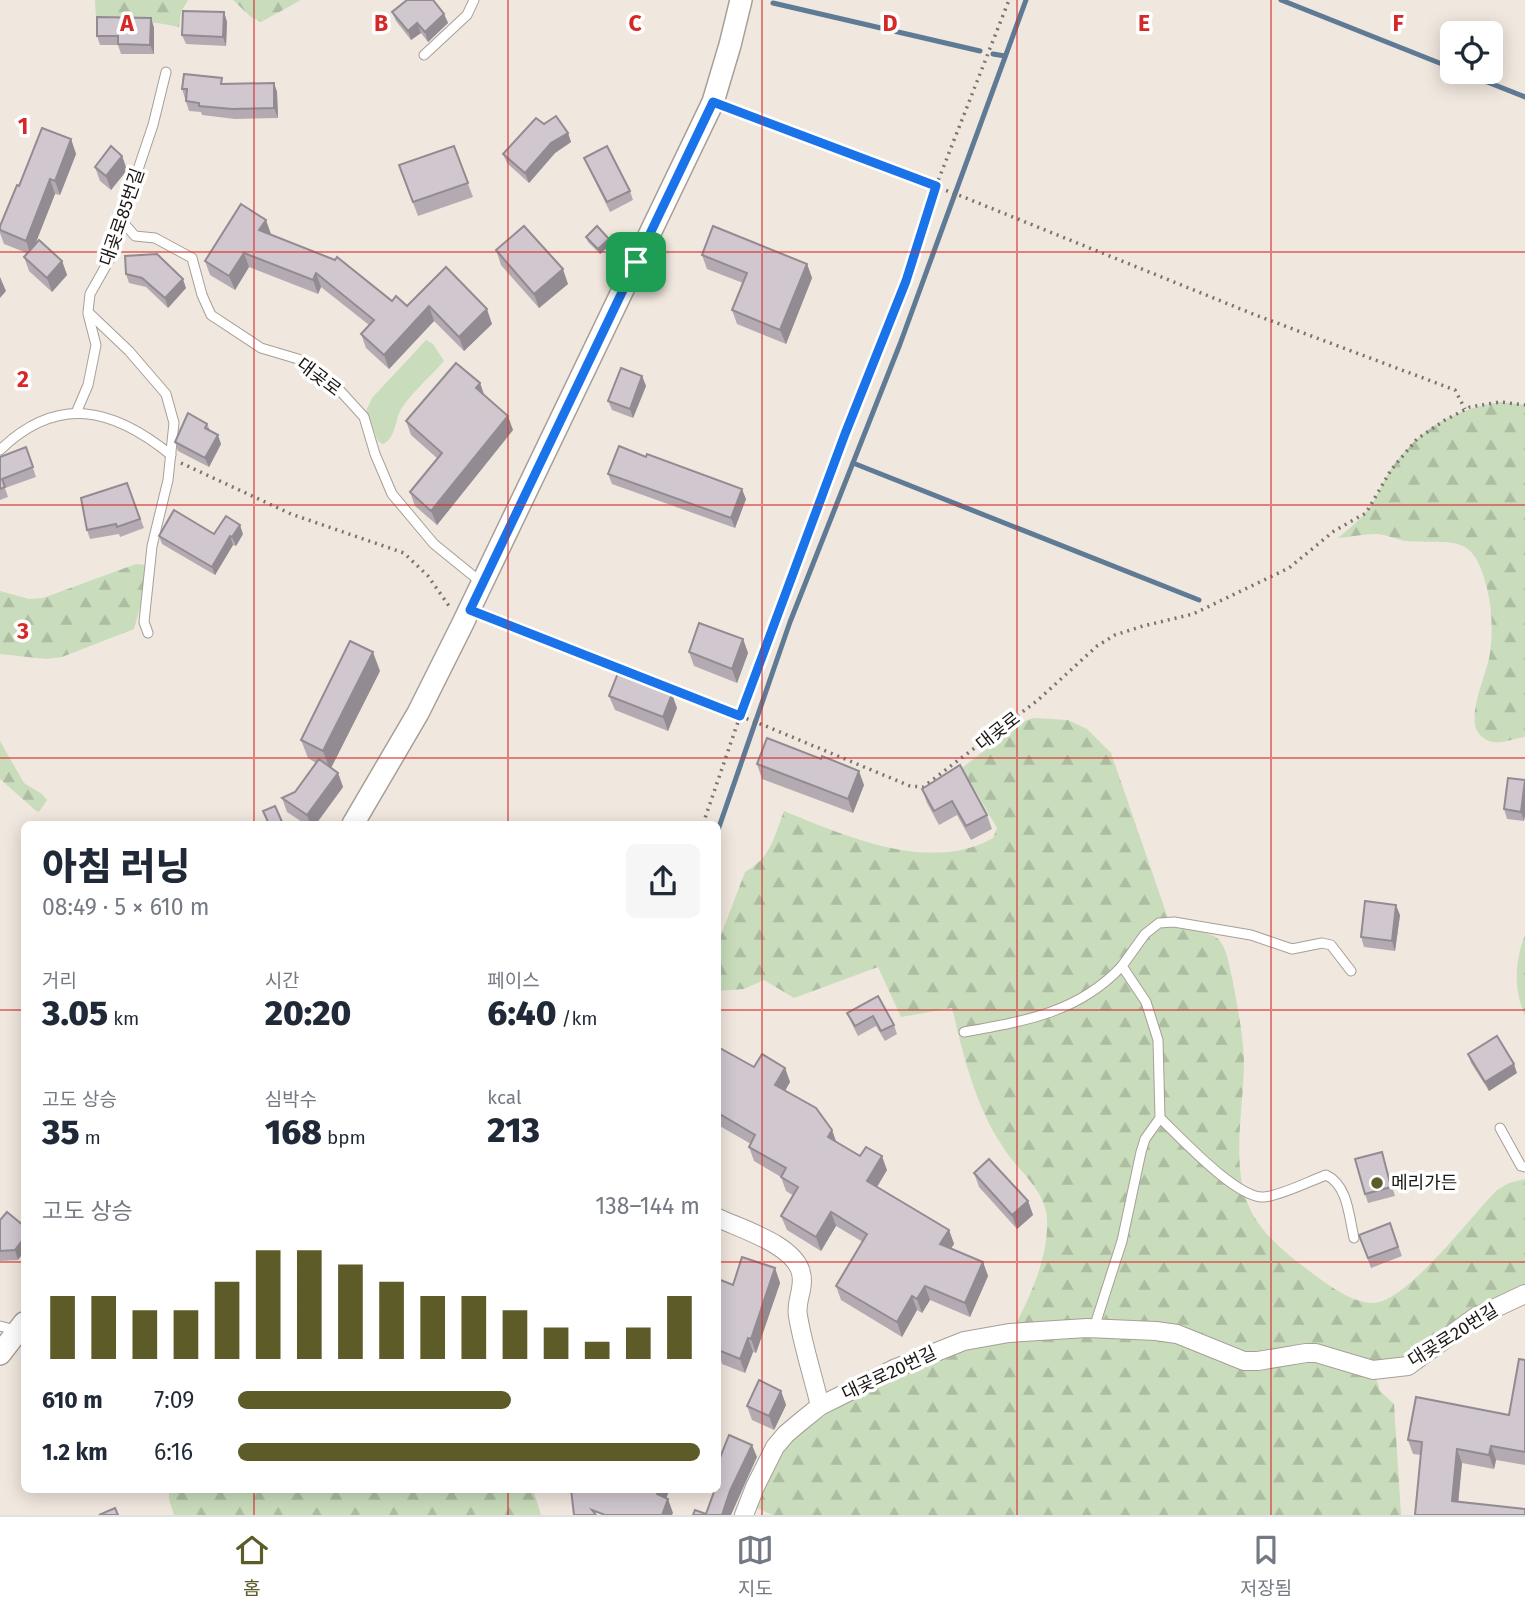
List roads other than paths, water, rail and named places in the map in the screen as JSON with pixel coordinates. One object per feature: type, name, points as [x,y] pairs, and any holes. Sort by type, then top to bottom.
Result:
[{"type":"street","points":[[355,821],[418,713],[466,617],[713,102],[741,0]]},
{"type":"street","points":[[721,1219],[775,1245],[788,1253],[797,1264],[802,1282],[797,1313],[820,1406]]},
{"type":"street","name":"대곶로20번길","points":[[744,1515],[775,1447],[786,1434],[820,1406],[918,1359],[964,1341],[1009,1333],[1094,1328],[1177,1334],[1244,1361],[1258,1362],[1316,1353],[1373,1370],[1408,1366],[1474,1318],[1525,1294]]},
{"type":"street","points":[[0,1354],[14,1327]]},
{"type":"lane","points":[[424,55],[467,15],[474,0]]},
{"type":"lane","name":"대곶로85번길","points":[[88,312],[90,294],[112,255],[153,125],[166,72]]},
{"type":"lane","name":"대곶로","points":[[121,220],[135,236],[155,238],[192,258],[202,295],[211,315],[261,348],[298,359],[334,384],[364,417],[374,454],[392,494],[434,544],[482,583]]},
{"type":"lane","points":[[76,412],[88,385],[96,345],[88,312]]},
{"type":"lane","points":[[88,312],[129,351],[166,394],[174,423],[168,480],[152,546],[144,622],[148,633]]},
{"type":"lane","points":[[0,450],[31,425],[52,416],[76,412],[128,425],[170,455]]},
{"type":"lane","points":[[964,1032],[1013,1024],[1057,1011],[1093,993],[1122,966],[1145,934],[1159,923],[1174,922],[1227,929],[1292,949],[1322,943],[1331,945],[1350,971]]},
{"type":"lane","points":[[1094,1328],[1122,1241],[1145,1139],[1160,1118],[1158,1040],[1146,1002],[1122,966]]},
{"type":"lane","points":[[1160,1118],[1233,1185],[1248,1193],[1263,1197],[1326,1175],[1334,1179],[1343,1191],[1354,1238]]},
{"type":"lane","points":[[1500,1128],[1521,1166],[1525,1167]]},
{"type":"waterway","points":[[721,821],[790,622],[900,344],[1026,0]]},
{"type":"waterway","points":[[1281,0],[1440,63]]},
{"type":"waterway","points":[[773,3],[980,51]]},
{"type":"waterway","points":[[993,54],[1005,56]]},
{"type":"waterway","points":[[1492,84],[1525,97]]},
{"type":"waterway","points":[[853,463],[1199,600]]},
{"type":"place","name":"메리가든","points":[[1377,1183]]}]
